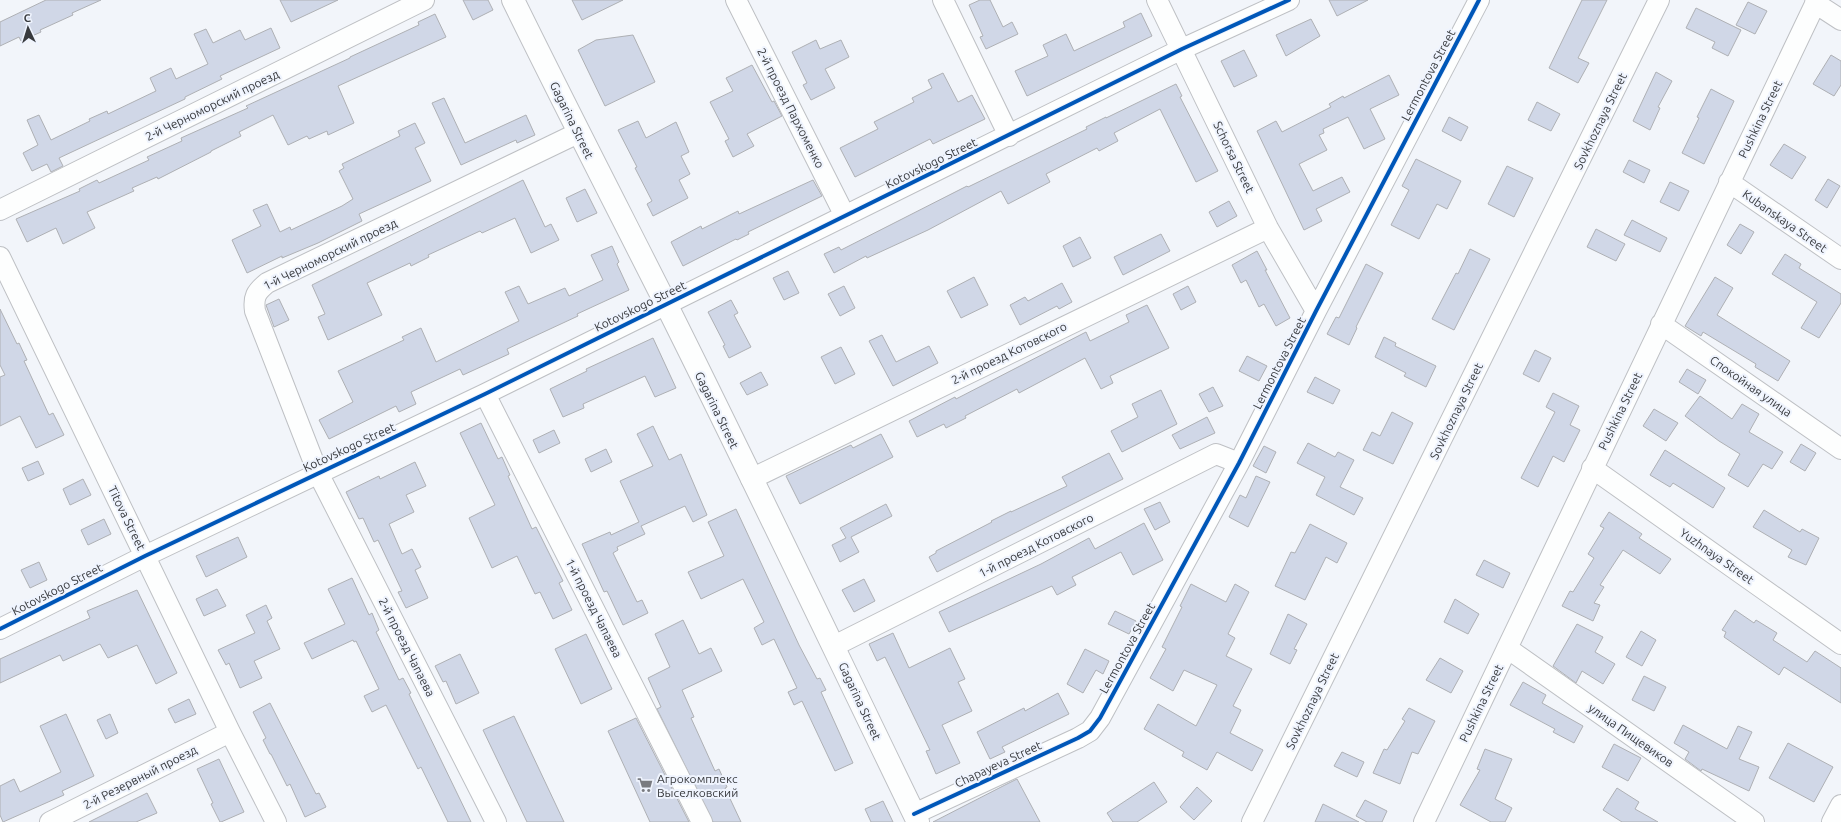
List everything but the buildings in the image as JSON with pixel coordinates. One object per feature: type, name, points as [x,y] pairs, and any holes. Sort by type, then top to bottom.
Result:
[{"type":"street","name":"2-й Черноморский проезд","points":[[0,210],[424,0]]},
{"type":"street","name":"Gagarina Street","points":[[513,0],[578,133],[666,304],[834,646],[916,818]]},
{"type":"street","name":"2-й проезд Пархоменко","points":[[736,0],[845,216]]},
{"type":"street","points":[[943,0],[1009,136]]},
{"type":"street","name":"Schorsa Street","points":[[1157,0],[1268,228],[1316,311]]},
{"type":"street","name":"Kotovskogo Street","points":[[0,629],[145,556],[486,394],[1182,49],[1289,0]]},
{"type":"street","name":"Lermontova Street","points":[[1090,731],[1100,718],[1239,463],[1316,311],[1479,0]]},
{"type":"street","name":"Sovkhoznaya Street","points":[[1252,822],[1660,0]]},
{"type":"street","points":[[1816,2],[1841,20]]},
{"type":"street","name":"Pushkina Street","points":[[1429,820],[1507,648],[1592,468],[1816,2]]},
{"type":"street","name":"1-й Черноморский проезд","points":[[318,473],[255,311],[253,300],[257,290],[267,283],[578,133]]},
{"type":"street","name":"Kubanskaya Street","points":[[1729,182],[1841,259]]},
{"type":"street","name":"2-й проезд Котовского","points":[[751,479],[1268,228]]},
{"type":"street","name":"Titova Street","points":[[0,257],[230,732],[276,822]]},
{"type":"street","name":"Спокойная улица","points":[[1661,324],[1841,449]]},
{"type":"street","name":"1-й проезд Чапаева","points":[[486,394],[702,822]]},
{"type":"street","name":"1-й проезд Котовского","points":[[834,646],[1216,454],[1239,463]]},
{"type":"street","name":"Yuzhnaya Street","points":[[1592,468],[1841,644]]},
{"type":"street","name":"2-й проезд Чапаева","points":[[318,473],[496,822]]},
{"type":"street","name":"улица Пищевиков","points":[[1507,648],[1754,822]]},
{"type":"street","name":"Chapayeva Street","points":[[916,818],[1090,731]]},
{"type":"street","name":"2-й Резервный проезд","points":[[50,822],[230,732]]},
{"type":"street","points":[[1832,822],[1841,805]]},
{"type":"cycle path","points":[[0,629],[145,556],[485,394],[1182,49],[1289,0]]},
{"type":"cycle path","points":[[914,814],[1078,738],[1090,731],[1100,718],[1239,463],[1316,311],[1479,0]]},
{"type":"place","name":"Агрокомплекс Выселковский","points":[[645,785]]}]
